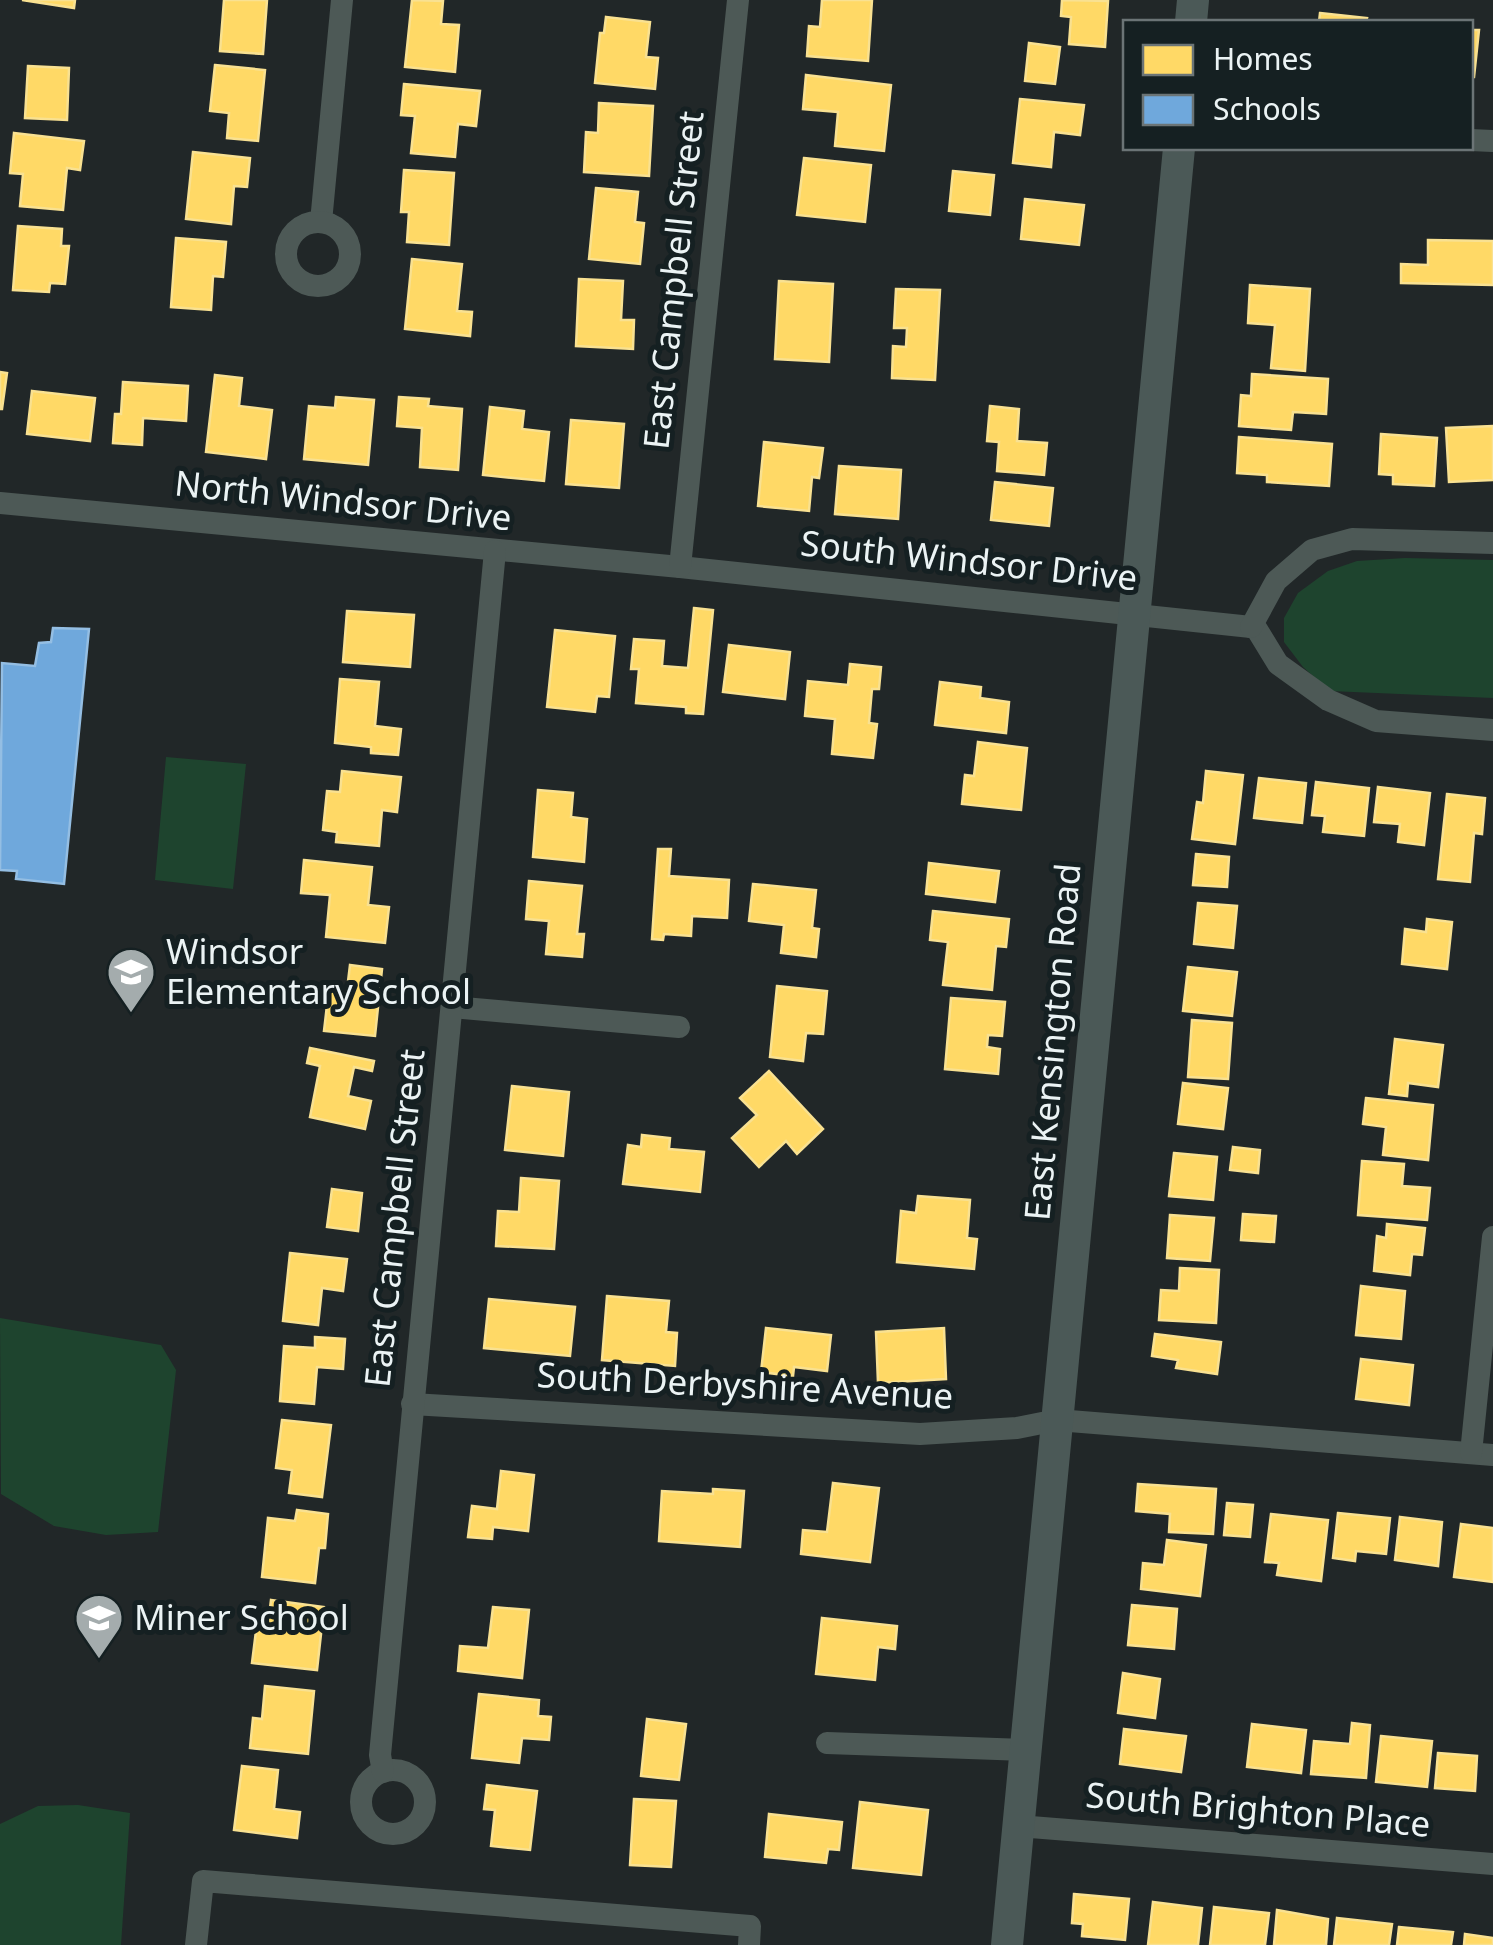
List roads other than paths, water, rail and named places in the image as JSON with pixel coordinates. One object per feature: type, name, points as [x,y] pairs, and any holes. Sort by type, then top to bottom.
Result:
[{"type":"main road","name":"East Kensington Road","points":[[1007,1945],[1179,150]]},
{"type":"street","points":[[320,222],[342,0]]},
{"type":"street","name":"East Campbell Street","points":[[680,567],[738,0]]},
{"type":"street","name":"North Windsor Drive","points":[[0,503],[680,567]]},
{"type":"street","points":[[1493,543],[1352,540],[1312,550],[1276,582],[1251,627],[1256,628],[1278,664],[1328,700],[1376,721],[1493,730]]},
{"type":"street","name":"East Campbell Street","points":[[383,1772],[380,1754],[412,1404],[495,552]]},
{"type":"street","name":"South Windsor Drive","points":[[680,567],[1251,627]]},
{"type":"street","points":[[452,1007],[680,1026]]},
{"type":"street","points":[[1482,1454],[1493,1237]]},
{"type":"street","name":"South Derbyshire Avenue","points":[[412,1404],[920,1434],[1017,1428],[1057,1420],[1482,1454]]},
{"type":"street","points":[[827,1742],[1025,1750]]},
{"type":"street","name":"South Brighton Place","points":[[1018,1826],[1493,1864]]},
{"type":"street","points":[[196,1945],[203,1880],[750,1926],[749,1945]]},
{"type":"place","name":"Windsor Elementary School","points":[[131,1014]]},
{"type":"place","name":"Miner School","points":[[99,1660]]}]
